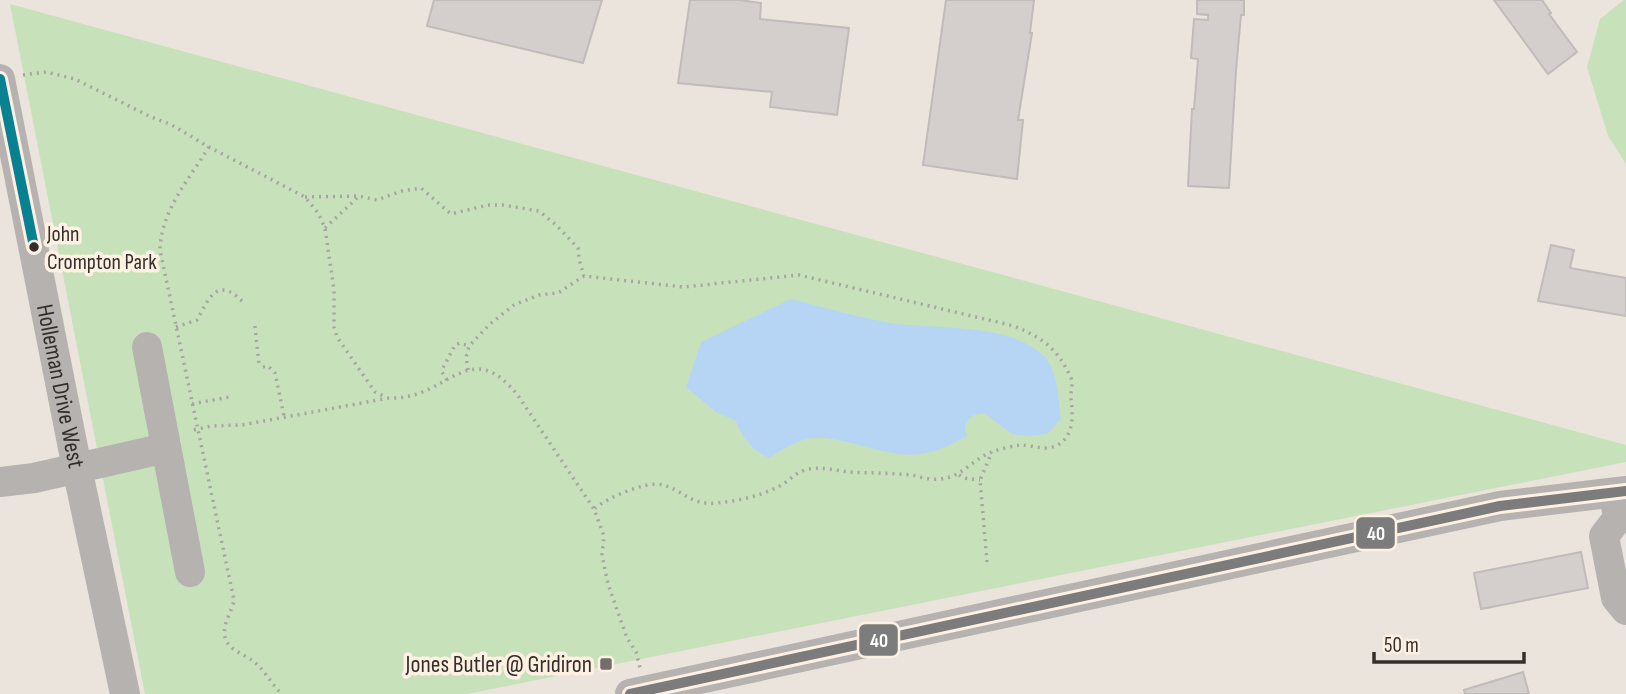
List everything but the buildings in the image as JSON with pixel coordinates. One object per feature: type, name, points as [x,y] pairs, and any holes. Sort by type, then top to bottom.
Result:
[{"type":"street","name":"Holleman Drive West","points":[[0,81],[125,694]]},
{"type":"street","points":[[147,347],[190,572]]},
{"type":"street","points":[[0,482],[166,448]]},
{"type":"street","points":[[654,691],[1500,506],[1621,507],[1604,536],[1618,571],[1615,598],[1626,610]]},
{"type":"path","points":[[0,81],[46,72],[61,74],[170,124],[208,147],[305,197],[318,213],[325,228],[334,290],[334,327],[337,337],[375,392],[388,398]]},
{"type":"path","points":[[208,147],[167,215],[160,237],[160,250],[234,600],[224,628],[225,636],[229,646],[252,660],[282,694]]},
{"type":"path","points":[[305,197],[359,196],[377,200],[402,191],[421,188],[451,214],[503,205],[539,211],[578,248],[584,276]]},
{"type":"path","points":[[325,228],[359,196]]},
{"type":"path","points":[[468,370],[466,357],[469,346],[489,324],[514,305],[539,295],[558,293],[584,276],[683,287],[799,275],[1014,326],[1038,336],[1059,355],[1073,382],[1073,421],[1068,436],[1056,446],[1045,448],[1019,445],[992,452],[958,475],[934,480],[912,475],[821,468],[805,470],[764,494],[732,501],[692,501],[670,488],[651,484],[605,500],[594,509]]},
{"type":"path","points":[[176,327],[197,320],[204,302],[218,291],[232,292],[242,301]]},
{"type":"path","points":[[255,326],[261,366],[268,366],[275,373],[284,416]]},
{"type":"path","points":[[447,380],[442,372],[455,345],[460,343],[469,346]]},
{"type":"path","points":[[196,429],[242,425],[388,398],[411,397],[468,370],[482,368],[495,372],[507,381],[594,509],[604,536],[602,555],[608,584],[627,638],[654,691]]},
{"type":"path","points":[[192,404],[229,397]]},
{"type":"path","points":[[987,562],[980,480],[992,452]]},
{"type":"path","points":[[958,475],[980,480]]},
{"type":"green space","points":[[1624,0],[1626,164],[1608,136],[1587,67],[1600,19]]},
{"type":"green space","name":"John Crompton Park","points":[[10,4],[1626,445],[1626,462],[467,694],[145,694]]},
{"type":"water","points":[[791,299],[885,322],[991,332],[1029,345],[1049,362],[1057,386],[1061,419],[1047,434],[1029,436],[1012,434],[984,413],[974,415],[967,421],[965,437],[949,446],[921,454],[896,453],[818,438],[795,443],[769,458],[749,443],[736,421],[716,412],[686,387],[701,342]]},
{"type":"transit line","points":[[0,79],[34,247]]},
{"type":"transit line","name":"40","points":[[630,694],[1500,506],[1626,491]]},
{"type":"place","name":"John Crompton Park","points":[[34,247]]},
{"type":"place","name":"Jones Butler @ Gridiron","points":[[606,664]]}]
